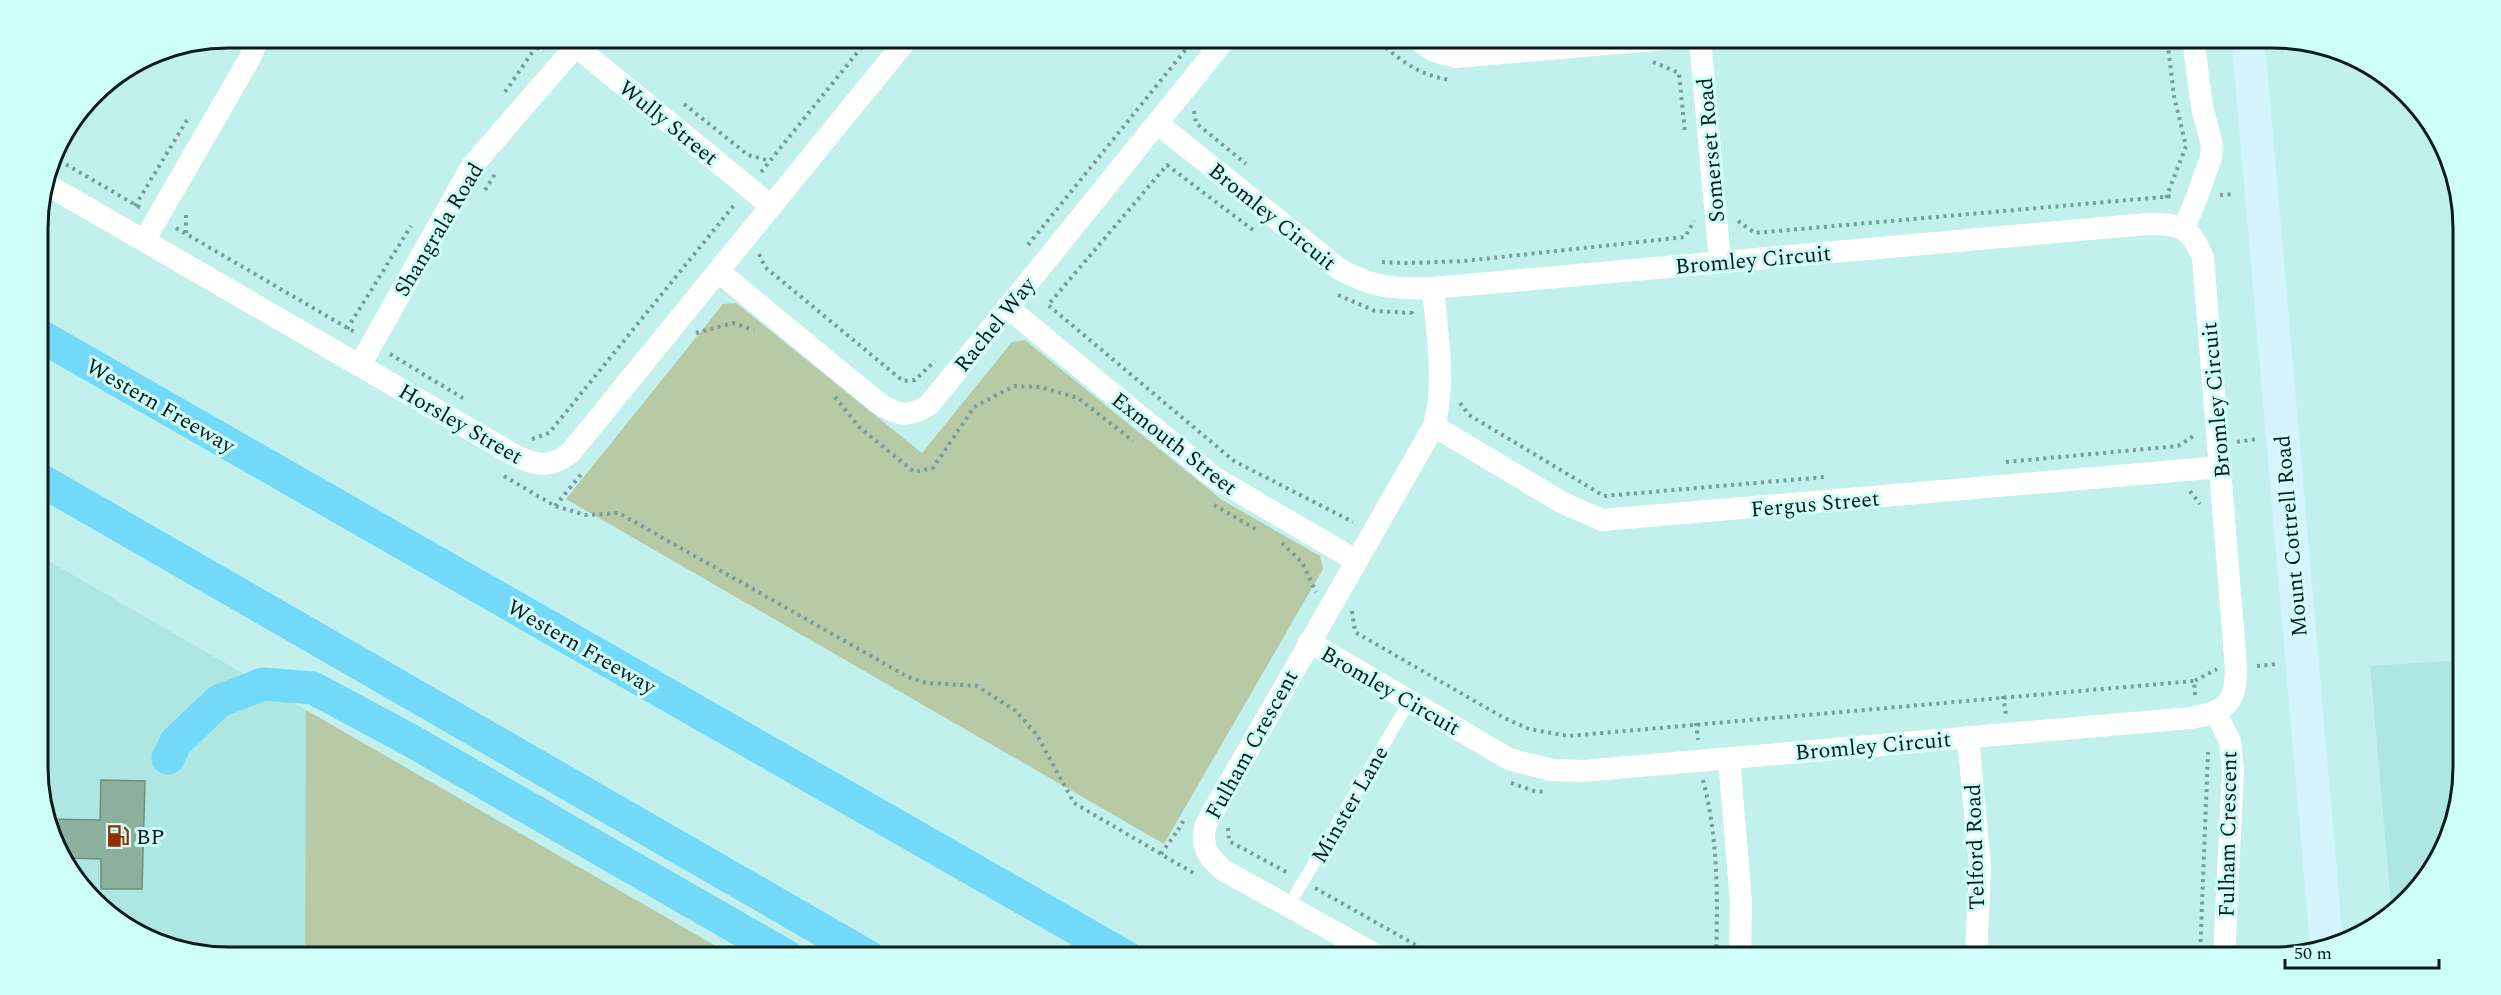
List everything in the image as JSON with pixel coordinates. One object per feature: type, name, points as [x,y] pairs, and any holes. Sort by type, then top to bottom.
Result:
[{"type":"highway","name":"Western Freeway","points":[[48,340],[1109,947]]},
{"type":"highway","points":[[48,484],[852,947]]},
{"type":"highway","points":[[168,758],[177,742],[219,701],[263,684],[313,688],[401,735],[771,947]]},
{"type":"street","points":[[144,241],[254,48]]},
{"type":"street","name":"Shangrala Road","points":[[360,365],[472,166],[566,48]]},
{"type":"street","name":"Wully Street","points":[[578,48],[771,206]]},
{"type":"street","name":"Horsley Street","points":[[53,188],[516,456],[532,463],[548,465],[561,460],[571,452],[771,206],[913,48]]},
{"type":"street","name":"Rachel Way","points":[[718,271],[877,402],[902,416],[915,413],[929,405],[1218,48]]},
{"type":"street","points":[[1430,48],[1455,57],[1560,48]]},
{"type":"street","name":"Somerset Road","points":[[1701,48],[1720,262]]},
{"type":"street","points":[[2177,226],[2198,197],[2211,157],[2212,145],[2200,98],[2194,48]]},
{"type":"street","name":"Mount Cottrell Road","points":[[2244,48],[2254,123]]},
{"type":"street","name":"Mount Cottrell Road","points":[[2249,48],[2326,938]]},
{"type":"street","name":"Bromley Circuit","points":[[1157,123],[1339,269],[1378,287],[1433,288],[1720,262],[2177,226],[2196,241],[2203,258],[2236,674],[2234,692],[2229,702],[2216,714],[1968,737],[1729,768],[1583,771],[1529,766],[1509,759],[1309,642]]},
{"type":"street","name":"Fulham Crescent","points":[[1362,947],[1217,865],[1204,848],[1202,837],[1206,824],[1309,642],[1323,596],[1357,561],[1434,426],[1439,406],[1441,380],[1433,288]]},
{"type":"street","name":"Exmouth Street","points":[[1007,307],[1215,478],[1357,561]]},
{"type":"street","name":"Fergus Street","points":[[1434,426],[1562,502],[1602,520],[2221,467]]},
{"type":"street","name":"Fulham Crescent","points":[[2216,714],[2230,741],[2233,771],[2224,947]]},
{"type":"street","name":"Telford Road","points":[[1968,737],[1980,866],[1976,947]]},
{"type":"street","points":[[1729,768],[1741,902],[1740,947]]},
{"type":"lane","name":"Minster Lane","points":[[1288,907],[1409,702]]},
{"type":"path","points":[[522,434],[532,440],[549,433],[861,48]]},
{"type":"path","points":[[1025,249],[1187,48]]},
{"type":"path","points":[[2168,48],[2174,96],[2186,146],[2166,196],[2177,226]]},
{"type":"path","points":[[1678,73],[1686,142]]},
{"type":"path","points":[[1201,102],[1194,111],[1196,123],[1249,167]]},
{"type":"path","points":[[683,104],[748,155],[770,161]]},
{"type":"path","points":[[122,228],[191,112]]},
{"type":"path","points":[[61,162],[372,343],[472,404]]},
{"type":"path","points":[[1260,236],[1167,165],[1048,305],[1234,461],[1353,522]]},
{"type":"path","points":[[484,192],[496,172]]},
{"type":"path","points":[[1737,211],[1738,223],[1755,234],[2166,196]]},
{"type":"path","points":[[1374,259],[1405,264],[1464,261],[1685,237],[1694,223],[1693,211]]},
{"type":"path","points":[[765,245],[758,253],[765,267],[903,381],[915,380],[936,359]]},
{"type":"path","points":[[1335,292],[1344,299],[1375,311],[1412,314],[1413,325]]},
{"type":"path","points":[[690,341],[697,332],[733,323],[760,332]]},
{"type":"path","points":[[393,356],[397,345]]},
{"type":"path","points":[[829,390],[859,427],[914,472],[933,468],[974,406],[1014,386],[1041,387],[1078,398],[1134,442]]},
{"type":"path","points":[[1459,403],[1469,415],[1604,496],[1828,477]]},
{"type":"path","points":[[2003,462],[2178,446],[2195,435],[2194,424]]},
{"type":"path","points":[[555,506],[585,470]]},
{"type":"path","points":[[496,471],[555,506],[586,515],[619,513],[908,677],[927,683],[977,686],[1016,711],[1037,735],[1074,803],[1200,877]]},
{"type":"path","points":[[2186,487],[2200,502],[2201,514]]},
{"type":"path","points":[[1209,500],[1227,514],[1263,533]]},
{"type":"path","points":[[1323,596],[1337,550],[1358,512]]},
{"type":"path","points":[[1272,538],[1302,562],[1323,596],[1354,611],[1355,632],[1529,729],[1568,736],[2194,681]]},
{"type":"path","points":[[1696,723],[1708,800],[1717,899],[1716,947]]},
{"type":"path","points":[[2200,947],[2208,745]]},
{"type":"path","points":[[1692,781],[1702,770],[1729,768]]},
{"type":"path","points":[[1503,781],[1534,791],[1556,792]]},
{"type":"path","points":[[1161,854],[1189,809]]},
{"type":"path","points":[[1178,830],[1202,837]]},
{"type":"shaded area","points":[[48,561],[306,710],[305,947],[228,947],[193,944],[148,928],[128,917],[93,886],[78,867],[67,847],[51,802],[48,779]]},
{"type":"shaded area","points":[[2453,661],[2453,767],[2447,814],[2423,867],[2391,903],[2370,666]]},
{"type":"green space","points":[[736,303],[922,453],[1012,342],[1025,340],[1222,500],[1320,556],[1323,569],[1164,844],[566,499],[723,304]]},
{"type":"green space","points":[[306,710],[718,947],[305,947]]},
{"type":"building","points":[[101,780],[145,781],[142,889],[101,889],[101,859],[73,858],[56,819],[100,820]]},
{"type":"place","name":"BP","points":[[118,836]]}]
